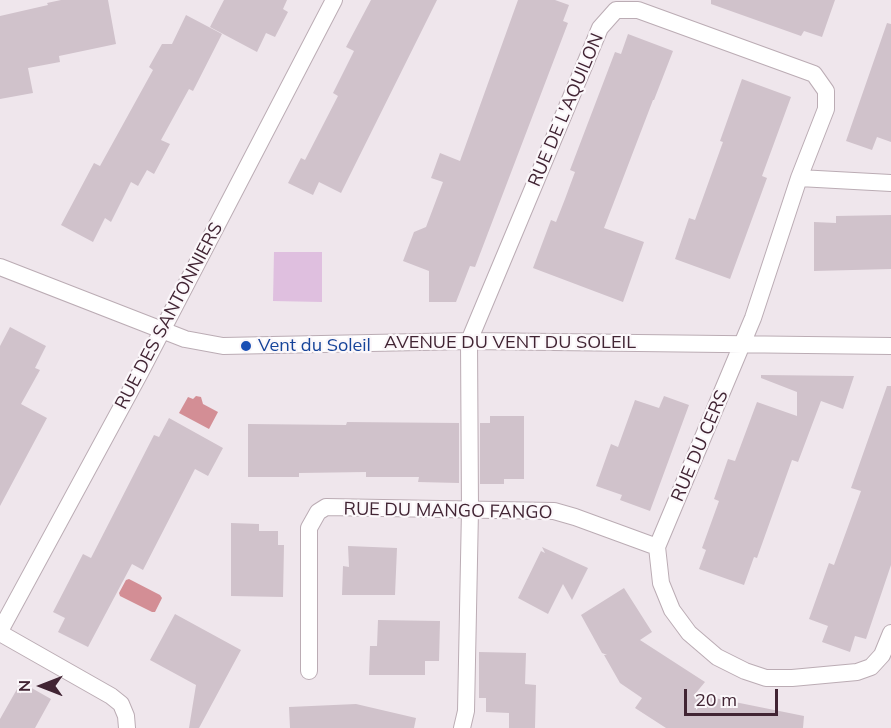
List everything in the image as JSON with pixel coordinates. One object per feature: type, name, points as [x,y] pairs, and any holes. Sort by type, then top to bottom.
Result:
[{"type":"street","name":"RUE DES SANTONNIERS","points":[[0,632],[334,0]]},
{"type":"street","name":"RUE DE L'AQUILON","points":[[469,341],[600,28],[616,10],[638,10],[814,74],[826,91],[826,109],[799,178],[743,345]]},
{"type":"street","points":[[799,178],[891,183]]},
{"type":"street","name":"AVENUE DU VENT DU SOLEIL","points":[[0,267],[185,339],[223,346],[469,341],[891,346]]},
{"type":"street","points":[[462,728],[466,711],[470,510],[469,341]]},
{"type":"street","name":"RUE DU CERS","points":[[657,547],[743,345]]},
{"type":"street","name":"RUE DU MANGO FANGO","points":[[309,671],[309,528],[318,512],[326,507],[554,511],[657,547]]},
{"type":"street","points":[[657,547],[661,583],[672,610],[689,633],[717,657],[745,671],[766,678],[857,672],[871,667],[882,655],[891,633]]},
{"type":"street","points":[[0,632],[111,696],[121,704],[126,716],[127,728]]},
{"type":"shaded area","points":[[274,252],[322,252],[322,302],[273,301]]},
{"type":"shaded area","points":[[196,396],[201,397],[203,404],[218,412],[209,429],[179,413],[188,397],[193,399]]},
{"type":"shaded area","points":[[129,579],[160,595],[162,598],[155,612],[120,596],[119,593],[126,580]]},
{"type":"building","points":[[61,0],[108,0],[116,44],[59,56],[60,62],[28,68],[33,93],[0,99],[0,16]]},
{"type":"building","points":[[224,0],[287,0],[283,9],[288,12],[275,37],[266,33],[257,52],[210,27]]},
{"type":"building","points":[[371,0],[437,0],[341,193],[319,182],[313,195],[288,183],[301,158],[305,160],[338,96],[333,93],[354,51],[346,47]]},
{"type":"building","points":[[518,0],[555,0],[569,5],[563,21],[568,23],[475,267],[470,266],[456,302],[429,302],[429,271],[403,261],[414,232],[426,227],[443,182],[431,178],[440,153],[460,161]]},
{"type":"building","points":[[711,0],[835,0],[822,37],[804,31],[801,36],[711,4]]},
{"type":"building","points":[[186,15],[222,34],[193,91],[189,89],[161,140],[170,144],[154,174],[147,170],[138,186],[131,182],[111,222],[105,218],[93,242],[61,225],[94,163],[100,166],[153,70],[149,67],[162,44],[172,44]]},
{"type":"building","points":[[887,23],[891,24],[891,142],[877,137],[872,150],[846,141]]},
{"type":"building","points":[[628,34],[673,51],[604,228],[644,242],[623,302],[533,268],[551,220],[556,222],[565,199],[575,172],[570,170],[615,52],[621,54]]},
{"type":"building","points":[[742,79],[791,97],[762,176],[767,178],[730,279],[675,259],[689,218],[695,220],[723,142],[720,141]]},
{"type":"building","points":[[891,215],[891,269],[814,271],[814,222],[836,223],[836,216]]},
{"type":"building","points":[[10,327],[46,346],[35,368],[40,370],[21,404],[47,418],[0,506],[0,346]]},
{"type":"building","points":[[761,375],[854,376],[843,409],[821,401],[798,462],[792,460],[757,558],[754,557],[744,585],[699,569],[706,550],[702,548],[719,501],[714,499],[728,459],[735,461],[757,402],[797,416],[797,392],[761,378]]},
{"type":"building","points":[[887,386],[891,386],[891,565],[866,639],[855,636],[850,652],[822,642],[828,626],[809,619],[829,563],[834,565],[861,491],[851,488]]},
{"type":"building","points":[[664,396],[689,405],[650,511],[620,500],[622,495],[596,486],[611,444],[618,447],[635,400],[659,408]]},
{"type":"building","points":[[490,416],[524,416],[524,479],[504,479],[504,484],[480,484],[480,423],[490,423]]},
{"type":"building","points":[[169,418],[223,448],[208,476],[195,469],[143,570],[132,564],[88,647],[58,632],[65,618],[53,612],[83,554],[91,558],[154,435],[159,437]]},
{"type":"building","points":[[347,422],[459,423],[459,483],[418,482],[419,477],[366,477],[366,472],[299,473],[299,477],[248,477],[248,424],[346,425]]},
{"type":"building","points":[[231,523],[259,524],[259,531],[278,531],[278,545],[284,545],[283,597],[231,596]]},
{"type":"building","points":[[348,546],[397,548],[395,595],[342,595],[343,566],[349,567]]},
{"type":"building","points":[[542,547],[588,568],[572,600],[563,584],[548,614],[518,598],[541,551],[545,553]]},
{"type":"building","points":[[624,588],[652,632],[640,640],[705,682],[695,694],[804,716],[803,728],[666,728],[635,708],[642,698],[620,683],[604,655],[607,655],[602,653],[581,615]]},
{"type":"building","points":[[175,614],[241,650],[199,728],[189,728],[196,685],[150,660]]},
{"type":"building","points":[[378,620],[440,621],[439,661],[425,661],[425,675],[369,675],[370,646],[377,646]]},
{"type":"building","points":[[479,652],[526,653],[525,684],[536,685],[535,728],[509,728],[509,713],[486,712],[486,698],[479,698]]},
{"type":"building","points":[[21,682],[51,699],[35,728],[0,728],[0,719]]},
{"type":"building","points":[[356,704],[416,718],[414,728],[290,728],[289,707]]},
{"type":"place","name":"Vent du Soleil","points":[[246,346]]}]
